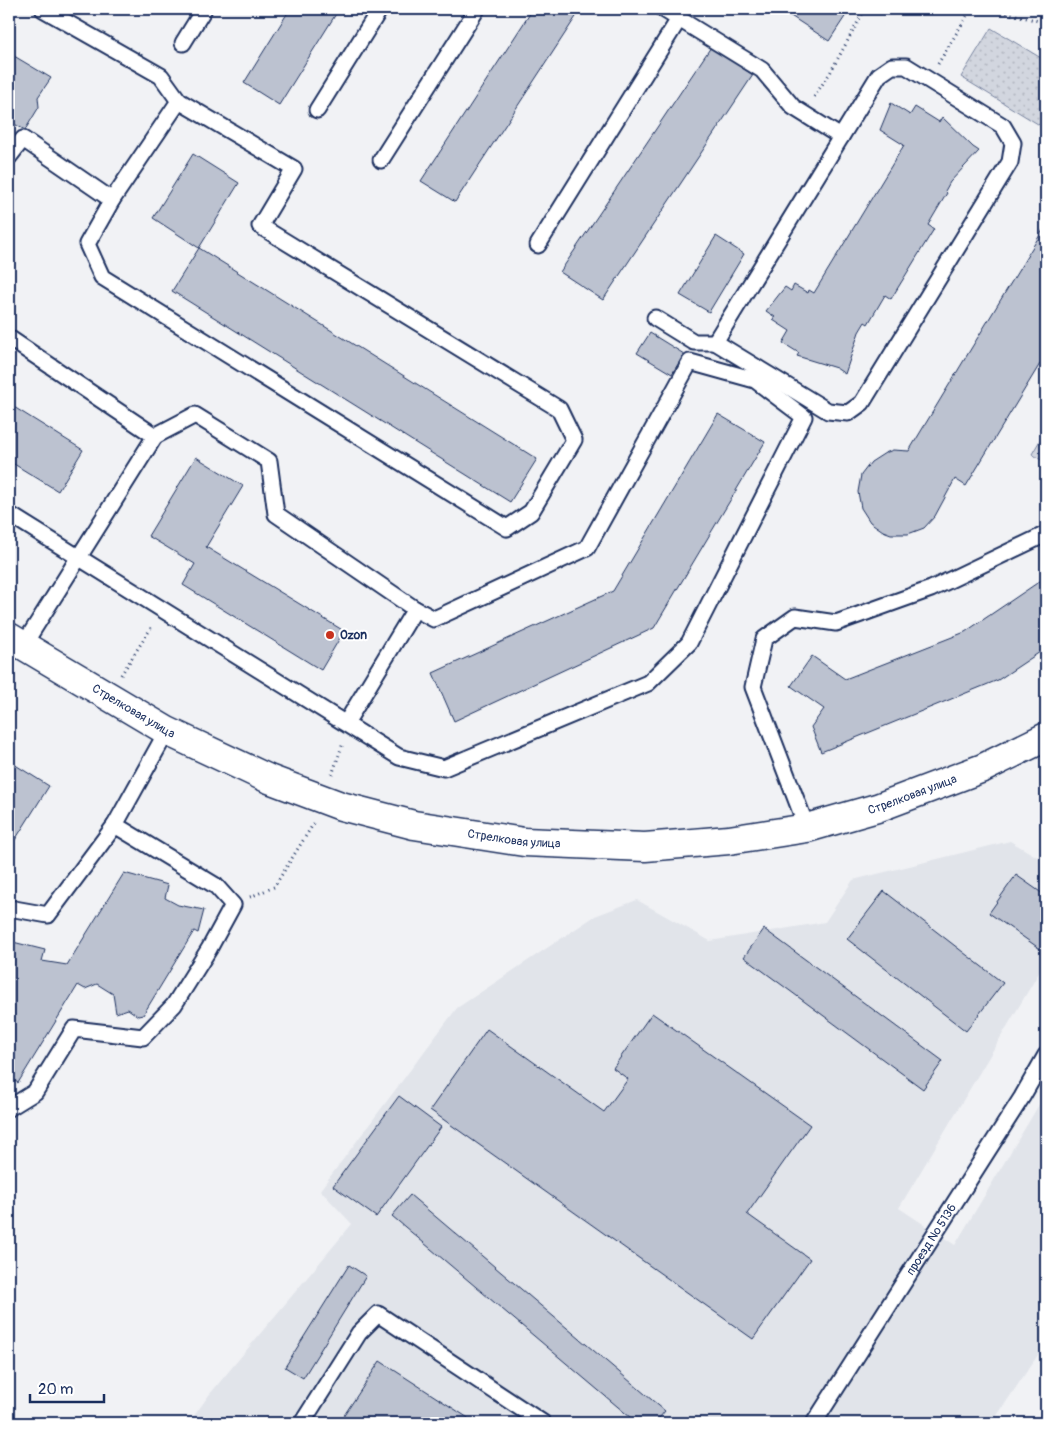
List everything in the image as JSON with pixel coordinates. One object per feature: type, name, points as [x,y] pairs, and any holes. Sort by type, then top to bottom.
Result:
[{"type":"street","name":"Стрелковая улица","points":[[16,642],[167,731],[269,780],[325,800],[414,825],[524,842],[645,846],[729,840],[807,828],[877,808],[983,768],[1046,737]]},
{"type":"lane","points":[[43,9],[161,76],[179,100],[294,169],[260,226],[559,409],[574,440],[531,512],[507,528],[102,277],[87,244],[112,200],[179,100]]},
{"type":"lane","points":[[183,42],[204,9]]},
{"type":"lane","points":[[317,110],[380,9]]},
{"type":"lane","points":[[381,160],[477,9]]},
{"type":"lane","points":[[663,9],[762,70],[794,107],[841,137]]},
{"type":"lane","points":[[538,245],[679,19]]},
{"type":"lane","points":[[16,642],[80,557],[155,436],[195,416],[269,461],[276,514],[415,609],[434,619],[588,548],[690,362],[758,375],[828,411],[848,413],[862,403],[1010,162],[1012,143],[1003,126],[906,66],[892,66],[879,75],[715,342]]},
{"type":"lane","points":[[9,158],[22,139],[112,200]]},
{"type":"lane","points":[[9,514],[399,757],[444,768],[648,683],[689,643],[804,417],[758,375],[715,342],[694,342],[655,318]]},
{"type":"lane","points":[[9,338],[155,436]]},
{"type":"lane","points":[[807,828],[753,687],[764,639],[795,617],[836,624],[931,589],[1046,534]]},
{"type":"lane","points":[[346,723],[415,609]]},
{"type":"lane","points":[[9,908],[48,915],[115,825],[167,731]]},
{"type":"lane","points":[[9,1108],[35,1092],[74,1029],[143,1037],[174,1004],[209,949],[233,905],[216,886],[115,825]]},
{"type":"lane","name":"проезд № 5136","points":[[814,1423],[1016,1106],[1046,1055]]},
{"type":"lane","points":[[302,1423],[359,1333],[378,1314],[543,1423]]},
{"type":"path","points":[[804,114],[830,73],[865,9]]},
{"type":"path","points":[[928,80],[971,9]]},
{"type":"path","points":[[992,9],[1046,23]]},
{"type":"path","points":[[119,678],[163,609]]},
{"type":"path","points":[[233,905],[274,887],[314,824],[325,800],[342,746],[346,723]]},
{"type":"shaded area","points":[[991,28],[1046,61],[1046,129],[961,77]]},
{"type":"shaded area","points":[[1046,430],[1046,463],[1032,454]]},
{"type":"shaded area","points":[[1010,841],[1046,862],[1046,961],[899,1208],[955,1245],[1046,1093],[1046,1343],[992,1423],[189,1423],[209,1395],[352,1224],[320,1190],[457,1008],[595,916],[637,900],[710,941],[825,922],[853,880]]},
{"type":"building","points":[[290,9],[339,9],[279,105],[244,83]]},
{"type":"building","points":[[533,9],[581,9],[455,202],[421,181]]},
{"type":"building","points":[[780,9],[850,9],[829,41]]},
{"type":"building","points":[[1036,9],[1046,9],[1046,15]]},
{"type":"building","points":[[711,47],[753,75],[603,300],[560,272]]},
{"type":"building","points":[[9,53],[51,78],[38,97],[39,107],[25,130],[9,121]]},
{"type":"building","points":[[891,103],[910,115],[915,107],[939,122],[942,117],[979,151],[950,182],[945,191],[947,193],[928,225],[934,229],[891,299],[885,295],[868,324],[865,322],[859,332],[845,374],[836,368],[797,356],[799,353],[783,343],[790,331],[773,320],[775,317],[766,311],[785,287],[791,291],[794,285],[808,293],[809,290],[814,293],[904,145],[880,130]]},
{"type":"building","points":[[193,154],[239,183],[199,248],[153,218]]},
{"type":"building","points":[[1046,225],[1046,354],[966,486],[955,479],[935,516],[924,528],[908,534],[891,534],[883,531],[870,522],[861,508],[858,492],[861,475],[871,462],[885,453],[893,450],[909,451]]},
{"type":"building","points":[[716,236],[744,254],[709,312],[680,295]]},
{"type":"building","points":[[199,248],[537,459],[510,502],[172,291]]},
{"type":"building","points":[[650,333],[684,354],[672,374],[637,353]]},
{"type":"building","points":[[9,404],[83,450],[58,491],[9,461]]},
{"type":"building","points":[[718,414],[765,442],[654,628],[454,721],[433,673],[613,591]]},
{"type":"building","points":[[196,457],[243,486],[206,547],[344,631],[321,670],[183,585],[195,564],[148,536]]},
{"type":"building","points":[[1046,577],[1046,648],[998,680],[821,752],[811,727],[824,709],[791,686],[812,656],[845,679],[965,632]]},
{"type":"building","points":[[9,761],[49,786],[15,840],[9,836]]},
{"type":"building","points":[[124,873],[168,885],[165,898],[178,905],[204,910],[198,933],[194,931],[143,1015],[138,1016],[128,1009],[116,1013],[113,994],[97,984],[85,989],[78,985],[18,1083],[9,1077],[9,941],[45,950],[42,961],[67,965]]},
{"type":"building","points":[[1016,875],[1046,896],[1046,946],[1043,951],[989,913]]},
{"type":"building","points":[[884,891],[1003,983],[966,1031],[847,939]]},
{"type":"building","points":[[764,929],[943,1061],[923,1089],[744,957]]},
{"type":"building","points":[[652,1013],[810,1125],[747,1214],[810,1259],[753,1339],[430,1110],[487,1029],[604,1112],[628,1079],[613,1068]]},
{"type":"building","points":[[399,1096],[441,1127],[376,1217],[333,1186]]},
{"type":"building","points":[[410,1195],[665,1411],[655,1423],[637,1423],[392,1216]]},
{"type":"building","points":[[349,1265],[366,1276],[303,1378],[285,1367]]},
{"type":"building","points":[[380,1361],[476,1423],[339,1423]]},
{"type":"place","name":"Ozon","points":[[330,635]]}]
